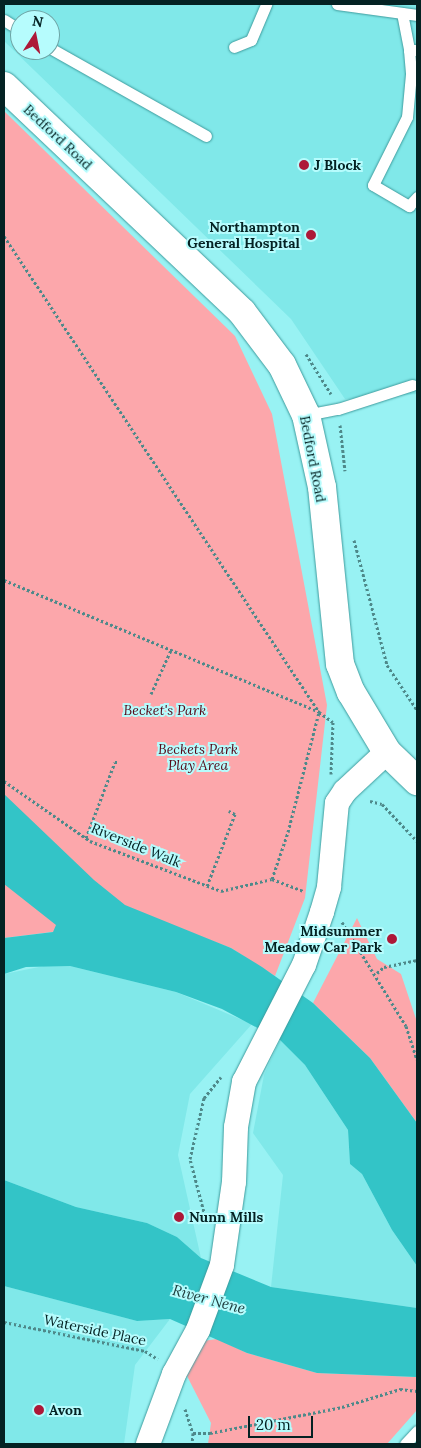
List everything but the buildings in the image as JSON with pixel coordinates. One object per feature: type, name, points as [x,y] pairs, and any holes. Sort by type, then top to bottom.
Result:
[{"type":"main road","name":"Bedford Road","points":[[4,86],[242,312],[282,365],[306,414],[322,488],[340,664],[350,692],[387,752],[416,781]]},
{"type":"street","points":[[148,1444],[174,1374],[198,1330],[222,1265],[234,1182],[235,1076],[304,965],[329,887],[337,803],[345,791],[387,752]]},
{"type":"lane","points":[[234,47],[251,40],[266,4]]},
{"type":"lane","points":[[337,4],[417,15]]},
{"type":"lane","points":[[402,13],[413,50],[407,117],[373,185],[409,206],[417,196]]},
{"type":"lane","points":[[60,54],[206,136]]},
{"type":"lane","points":[[306,414],[338,409],[412,385]]},
{"type":"lane","points":[[405,1444],[417,1432]]},
{"type":"path","points":[[4,236],[319,712],[288,832],[272,879],[311,894]]},
{"type":"path","points":[[338,409],[346,474]]},
{"type":"path","points":[[354,538],[387,666],[417,710]]},
{"type":"path","points":[[4,580],[319,712],[333,722],[330,773]]},
{"type":"path","points":[[151,694],[171,650]]},
{"type":"path","points":[[86,838],[115,762],[119,762]]},
{"type":"path","name":"Riverside Walk","points":[[4,781],[86,838],[207,886],[221,891],[272,879]]},
{"type":"path","points":[[372,800],[382,804],[417,841]]},
{"type":"path","points":[[207,886],[236,814],[229,811]]},
{"type":"path","points":[[342,921],[377,973],[406,1026],[417,1059]]},
{"type":"path","points":[[377,973],[384,967],[417,960]]},
{"type":"path","points":[[207,1224],[190,1159],[204,1098],[235,1076]]},
{"type":"path","name":"Waterside Place","points":[[4,1322],[145,1351],[162,1361],[174,1374]]},
{"type":"path","points":[[192,1444],[194,1433],[210,1433],[342,1407],[400,1389],[417,1391]]},
{"type":"shaded area","name":"Northampton General Hospital","points":[[4,4],[417,4],[417,394],[345,399],[291,319],[24,60],[60,60],[60,10],[10,10],[10,47],[4,41]]},
{"type":"shaded area","points":[[49,965],[70,966],[176,992],[252,1024],[190,1094],[178,1155],[201,1258],[177,1237],[147,1223],[76,1207],[4,1180],[4,974]]},
{"type":"shaded area","points":[[280,1040],[305,1065],[348,1130],[350,1164],[362,1174],[392,1230],[417,1266],[417,1308],[271,1287],[283,1175],[253,1133],[264,1075]]},
{"type":"shaded area","points":[[4,1286],[137,1321],[170,1319],[135,1365],[124,1444],[4,1444]]},
{"type":"green space","name":"Becket's Park","points":[[4,111],[235,336],[272,414],[327,705],[305,898],[275,976],[231,948],[155,919],[4,938]]},
{"type":"green space","points":[[357,918],[377,959],[401,974],[417,1022],[417,1123],[370,1058],[313,1003]]},
{"type":"green space","points":[[217,1339],[247,1353],[317,1373],[417,1377],[417,1410],[387,1444],[208,1444],[211,1423],[187,1376],[203,1341]]},
{"type":"water","points":[[4,794],[94,880],[125,905],[231,948],[262,967],[313,1003],[370,1058],[417,1123],[417,1266],[392,1230],[362,1174],[350,1164],[348,1130],[305,1065],[280,1040],[222,1009],[176,992],[70,966],[26,967],[4,974],[4,938],[53,932],[56,925],[4,884]]},
{"type":"water","name":"River Nene","points":[[4,1180],[76,1207],[147,1223],[177,1237],[201,1258],[271,1287],[417,1308],[417,1377],[317,1373],[247,1353],[170,1319],[137,1321],[4,1286]]},
{"type":"place","name":"J Block","points":[[304,165]]},
{"type":"place","name":"Northampton General Hospital","points":[[311,235]]},
{"type":"place","name":"Midsummer Meadow Car Park","points":[[392,939]]},
{"type":"place","name":"Nunn Mills","points":[[179,1217]]},
{"type":"place","name":"Avon","points":[[39,1410]]},
{"type":"park label","name":"Beckets Park Play Area","points":[[198,758]]}]
